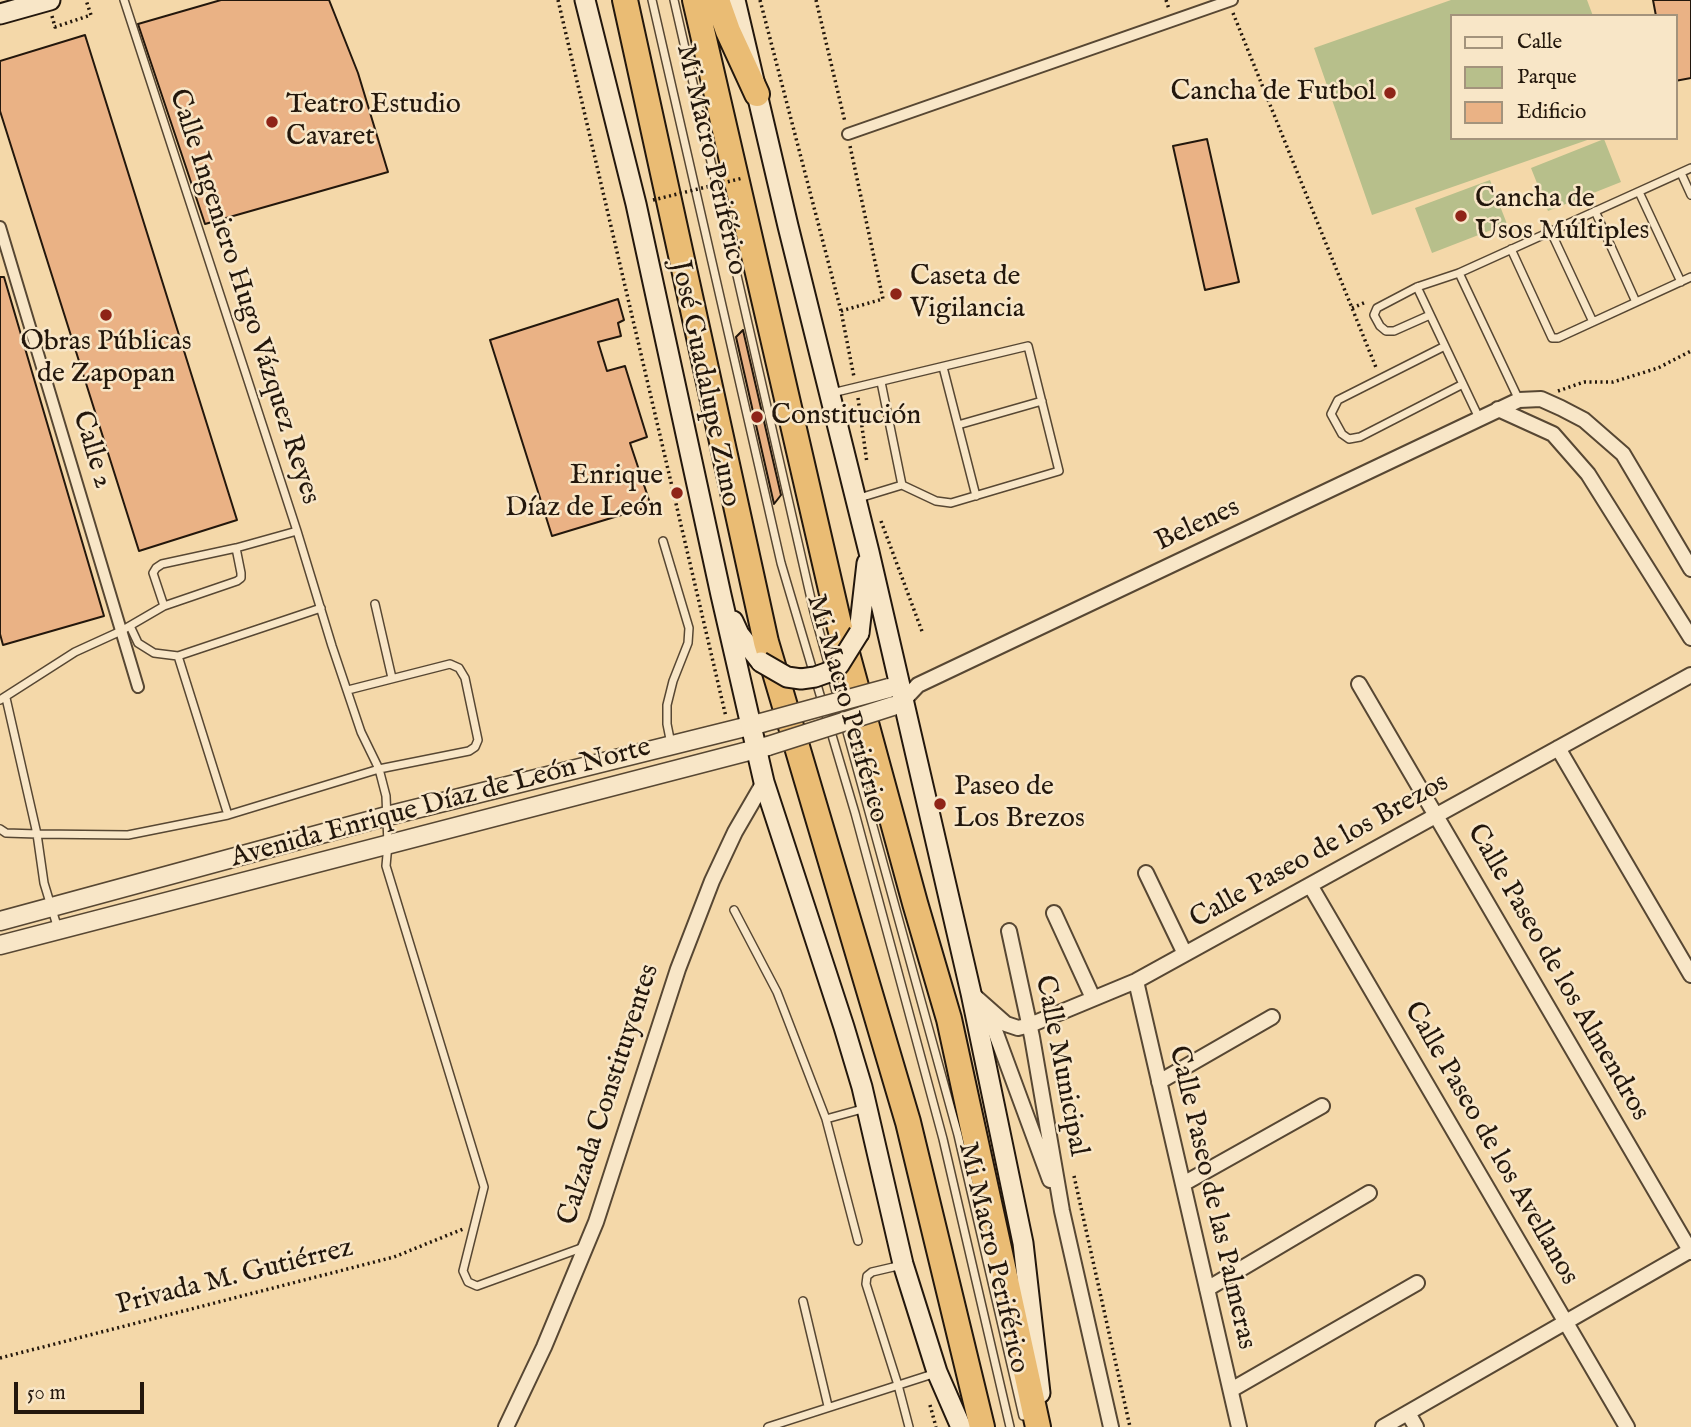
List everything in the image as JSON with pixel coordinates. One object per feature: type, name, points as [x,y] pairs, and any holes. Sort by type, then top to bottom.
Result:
[{"type":"highway","points":[[625,0],[766,642],[908,1122],[982,1427]]},
{"type":"highway","points":[[695,0],[839,624],[949,1019],[1040,1427]]},
{"type":"highway","points":[[717,0],[757,94]]},
{"type":"main road","points":[[0,14],[50,0]]},
{"type":"main road","name":"José Guadalupe Zuno","points":[[585,0],[639,217],[721,595],[762,748],[764,782],[844,1027],[867,1108],[903,1265],[937,1372],[961,1427]]},
{"type":"main road","points":[[735,0],[829,394],[863,497],[869,552],[971,993],[1023,1243],[1040,1427]]},
{"type":"main road","points":[[721,595],[739,634],[761,662],[787,677],[815,677],[839,665],[859,633],[869,552]]},
{"type":"street","points":[[848,134],[1231,1]]},
{"type":"street","name":"Calle 2","points":[[0,227],[125,629],[138,687]]},
{"type":"street","points":[[1541,399],[1584,420],[1623,454],[1691,569]]},
{"type":"street","name":"Belenes","points":[[900,694],[1498,408],[1519,400],[1541,399]]},
{"type":"street","points":[[1498,408],[1553,434],[1588,474],[1691,638]]},
{"type":"street","name":"Calle Paseo de los Brezos","points":[[1030,1025],[1136,981],[1691,675]]},
{"type":"street","name":"Calle Paseo de los Almendros","points":[[1359,684],[1691,1251]]},
{"type":"street","name":"Avenida Enrique Díaz de León Norte","points":[[0,921],[387,817],[671,745],[755,724],[900,694]]},
{"type":"street","name":"Avenida Enrique Díaz de León Norte","points":[[0,945],[762,748],[900,694]]},
{"type":"street","points":[[1558,748],[1691,975]]},
{"type":"street","name":"Calzada Constituyentes","points":[[506,1427],[544,1347],[586,1247],[634,1110],[677,970],[723,856],[752,799],[764,782]]},
{"type":"street","points":[[1146,873],[1185,954]]},
{"type":"street","name":"Calle Paseo de los Avellanos","points":[[1310,885],[1627,1427]]},
{"type":"street","points":[[1054,914],[1093,998]]},
{"type":"street","name":"Calle Municipal","points":[[1009,931],[1030,1025],[1062,1211],[1111,1427]]},
{"type":"street","name":"Calle Paseo de las Palmeras","points":[[1136,981],[1239,1427]]},
{"type":"street","points":[[971,993],[1006,1024],[1018,1028],[1030,1025]]},
{"type":"street","name":"Calle Municipal","points":[[986,1008],[1062,1211]]},
{"type":"street","points":[[1159,1082],[1272,1017]]},
{"type":"street","points":[[1183,1184],[1322,1106]]},
{"type":"street","points":[[1207,1289],[1369,1193]]},
{"type":"street","points":[[1384,1427],[1691,1251]]},
{"type":"street","points":[[1231,1390],[1418,1283]]},
{"type":"street","points":[[1408,1413],[1416,1427]]},
{"type":"lane","name":"Calle Ingeniero Hugo Vázquez Reyes","points":[[124,0],[297,531],[331,646],[361,732],[379,769],[386,796],[386,866],[484,1187],[463,1271],[468,1282],[477,1286],[586,1247]]},
{"type":"lane","name":"Mi Macro Periférico","points":[[652,0],[781,563],[855,813],[943,1139],[1010,1427]]},
{"type":"lane","name":"Mi Macro Periférico","points":[[674,0],[814,612],[958,1136],[1026,1427]]},
{"type":"lane","points":[[1430,315],[1394,331],[1386,331],[1374,315],[1377,308],[1416,287],[1459,273],[1691,169]]},
{"type":"lane","points":[[1681,173],[1691,195]]},
{"type":"lane","points":[[1639,192],[1681,282]]},
{"type":"lane","points":[[1595,211],[1636,302]]},
{"type":"lane","points":[[1551,232],[1592,322]]},
{"type":"lane","points":[[1511,250],[1552,338],[1558,338],[1691,277]]},
{"type":"lane","points":[[1459,273],[1519,400]]},
{"type":"lane","points":[[1416,287],[1479,418]]},
{"type":"lane","points":[[829,394],[1028,346],[1059,471],[951,503],[936,501],[902,485],[863,497]]},
{"type":"lane","points":[[1445,346],[1338,400],[1331,414],[1342,434],[1349,439],[1360,437],[1463,384]]},
{"type":"lane","points":[[943,367],[976,496]]},
{"type":"lane","points":[[881,382],[902,485]]},
{"type":"lane","points":[[958,425],[1042,401]]},
{"type":"lane","points":[[164,606],[153,573],[162,564],[297,531]]},
{"type":"lane","points":[[663,541],[689,628],[688,643],[667,705],[671,745]]},
{"type":"lane","points":[[58,930],[44,883],[37,834],[3,699],[75,652],[125,629],[164,606],[237,581],[241,578],[241,573],[236,548]]},
{"type":"lane","points":[[375,604],[392,678]]},
{"type":"lane","points":[[125,629],[138,643],[154,653],[178,656],[321,608]]},
{"type":"lane","points":[[178,656],[228,815]]},
{"type":"lane","points":[[0,829],[6,833],[128,835],[228,815],[379,769],[469,751],[475,747],[478,740],[466,677],[459,668],[450,664],[348,690]]},
{"type":"lane","points":[[734,910],[777,992],[826,1119],[858,1241]]},
{"type":"lane","points":[[826,1119],[867,1108]]},
{"type":"lane","points":[[903,1265],[872,1272],[867,1276],[866,1284],[909,1427]]},
{"type":"lane","points":[[803,1301],[828,1406]]},
{"type":"lane","points":[[768,1427],[937,1372]]},
{"type":"path","points":[[55,27],[91,15],[86,0]]},
{"type":"path","points":[[760,0],[841,312],[857,388],[863,497],[923,634]]},
{"type":"path","points":[[816,0],[883,299],[841,312]]},
{"type":"path","points":[[1231,1],[1380,378]]},
{"type":"path","points":[[653,200],[743,178]]},
{"type":"path","points":[[1541,399],[1584,382],[1613,382],[1658,369],[1691,351]]},
{"type":"path","points":[[1072,1170],[1130,1427]]},
{"type":"path","name":"Privada M. Gutiérrez","points":[[0,1358],[394,1257],[476,1224]]},
{"type":"green space","name":"Cancha de Futbol","points":[[1451,0],[1587,0],[1592,14],[1450,14],[1450,140],[1587,140],[1372,215],[1314,48]]},
{"type":"green space","name":"Cancha de Usos Múltiples","points":[[1604,140],[1621,182],[1548,211],[1531,168]]},
{"type":"green space","name":"Cancha de Usos Múltiples","points":[[1490,180],[1507,224],[1432,253],[1415,208]]},
{"type":"building","name":"Teatro Estudio Cavaret","points":[[221,0],[329,0],[358,73],[388,172],[205,224],[138,24]]},
{"type":"building","points":[[1653,0],[1691,0],[1691,78],[1677,81],[1677,14],[1656,14]]},
{"type":"building","points":[[85,35],[237,520],[139,551],[0,111],[0,61]]},
{"type":"building","points":[[1207,139],[1239,282],[1205,290],[1173,146]]},
{"type":"building","points":[[0,277],[4,277],[104,616],[3,645],[0,634]]},
{"type":"building","points":[[618,299],[624,320],[618,323],[621,336],[598,342],[607,371],[625,366],[647,437],[630,443],[651,506],[552,536],[490,340]]},
{"type":"building","points":[[743,330],[781,495],[774,504],[736,337]]},
{"type":"place","name":"Cancha de Futbol","points":[[1390,93]]},
{"type":"place","name":"Teatro Estudio Cavaret","points":[[272,122]]},
{"type":"place","name":"Cancha de Usos Múltiples","points":[[1461,216]]},
{"type":"place","name":"Caseta de Vigilancia","points":[[896,294]]},
{"type":"place","name":"Obras Públicas de Zapopan","points":[[106,315]]},
{"type":"place","name":"Constitución","points":[[757,417]]},
{"type":"place","name":"Enrique Díaz de León","points":[[677,493]]},
{"type":"place","name":"Paseo de Los Brezos","points":[[940,804]]}]
